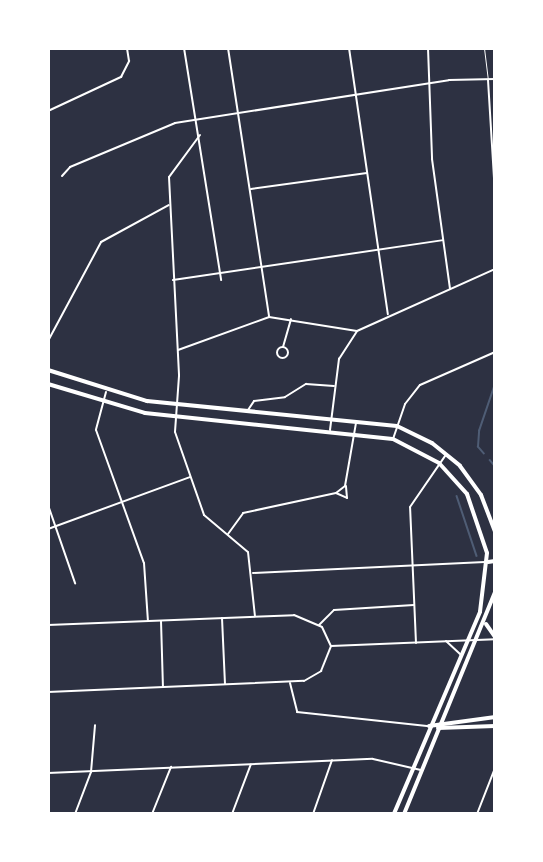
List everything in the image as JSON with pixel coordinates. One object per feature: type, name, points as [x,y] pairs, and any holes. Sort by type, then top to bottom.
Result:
[{"type":"main road","points":[[48,370],[106,392],[177,405],[356,420],[397,426],[447,454],[482,495],[495,531]]},
{"type":"main road","points":[[48,384],[102,403],[175,417],[330,430],[393,439],[439,463],[475,508],[488,562],[480,612],[429,726],[394,814]]},
{"type":"main road","points":[[488,562],[495,561]]},
{"type":"main road","points":[[404,814],[439,726],[486,622],[494,602],[495,592]]},
{"type":"main road","points":[[486,622],[495,638]]},
{"type":"main road","points":[[439,726],[495,717]]},
{"type":"main road","points":[[429,726],[495,726]]},
{"type":"street","points":[[48,111],[121,76],[129,61],[127,48]]},
{"type":"street","points":[[184,48],[198,119],[221,280]]},
{"type":"street","points":[[228,48],[269,317]]},
{"type":"street","points":[[349,48],[388,314]]},
{"type":"street","points":[[428,48],[443,240],[450,290]]},
{"type":"street","points":[[62,176],[70,167],[168,125],[429,83],[495,79]]},
{"type":"street","points":[[488,80],[495,194]]},
{"type":"street","points":[[200,135],[171,171],[169,205],[178,350],[175,417],[177,440],[204,515],[248,552],[253,573],[255,616]]},
{"type":"street","points":[[250,190],[367,173]]},
{"type":"street","points":[[48,341],[101,243],[169,205]]},
{"type":"street","points":[[173,280],[443,240]]},
{"type":"street","points":[[330,430],[339,359],[357,331],[388,314],[450,290],[495,269]]},
{"type":"street","points":[[178,350],[269,317],[357,331]]},
{"type":"street","points":[[284,347],[291,319]]},
{"type":"street","points":[[393,439],[397,426],[420,385],[495,352]]},
{"type":"street","points":[[248,411],[254,401],[285,398],[306,384],[334,386]]},
{"type":"street","points":[[106,392],[96,430],[144,563],[148,621]]},
{"type":"street","points":[[336,493],[346,498],[345,486],[356,420]]},
{"type":"street","points":[[416,643],[411,500],[447,454]]},
{"type":"street","points":[[48,529],[190,477]]},
{"type":"street","points":[[228,534],[243,513],[336,493],[345,486]]},
{"type":"street","points":[[48,505],[75,583]]},
{"type":"street","points":[[253,573],[488,562]]},
{"type":"street","points":[[319,625],[334,610],[414,605]]},
{"type":"street","points":[[48,625],[304,616],[319,625],[331,646]]},
{"type":"street","points":[[222,618],[225,685]]},
{"type":"street","points":[[161,621],[163,687]]},
{"type":"street","points":[[331,646],[416,643],[469,637],[478,641],[495,638]]},
{"type":"street","points":[[446,641],[461,656]]},
{"type":"street","points":[[48,692],[290,683],[321,671],[331,646]]},
{"type":"street","points":[[290,683],[291,706],[298,712],[429,726]]},
{"type":"street","points":[[75,814],[91,772],[96,725]]},
{"type":"street","points":[[48,773],[374,759],[421,770]]},
{"type":"street","points":[[313,814],[332,760]]},
{"type":"street","points":[[231,814],[251,764]]},
{"type":"street","points":[[152,814],[171,767]]},
{"type":"street","points":[[477,814],[495,768]]},
{"type":"lane","points":[[484,48],[488,80]]},
{"type":"waterway","points":[[484,454],[478,447],[479,431],[495,384]]},
{"type":"waterway","points":[[490,460],[495,466]]},
{"type":"waterway","points":[[457,496],[477,556]]}]
